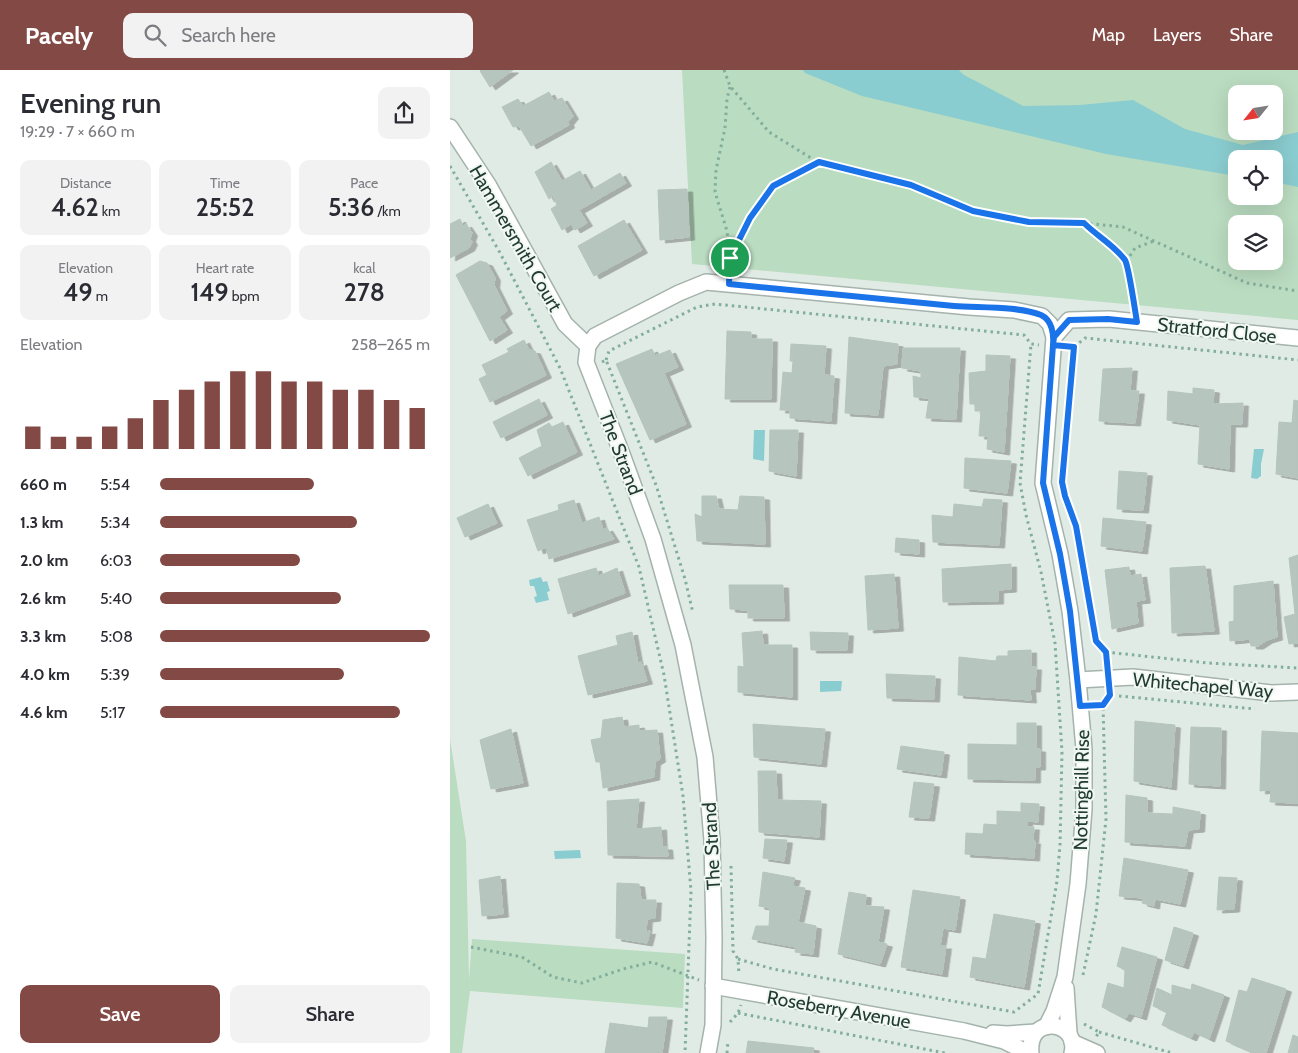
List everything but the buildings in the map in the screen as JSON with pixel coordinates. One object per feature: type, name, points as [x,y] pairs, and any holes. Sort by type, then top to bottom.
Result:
[{"type":"street","name":"Hammersmith Court","points":[[450,127],[489,186],[565,324],[588,346]]},
{"type":"street","points":[[588,346],[595,336],[679,293],[706,282],[1014,310],[1042,316],[1050,324],[1054,341]]},
{"type":"street","name":"Stratford Close","points":[[1054,341],[1069,320],[1108,319],[1298,338]]},
{"type":"street","name":"Nottinghill Rise","points":[[1030,1053],[1030,1044],[1057,1004],[1065,977],[1078,884],[1084,809],[1084,749],[1070,611],[1060,554],[1043,483],[1054,341]]},
{"type":"street","name":"The Strand","points":[[588,346],[586,362],[653,539],[683,645],[705,757],[712,840],[713,1025],[708,1053]]},
{"type":"street","name":"Whitechapel Way","points":[[1078,680],[1133,677],[1271,693],[1298,692]]},
{"type":"street","name":"Nottinghill Rise","points":[[1065,977],[1071,1043]]},
{"type":"street","name":"Roseberry Avenue","points":[[713,986],[964,1031],[1004,1041],[1030,1053]]},
{"type":"street","name":"Roseberry Avenue","points":[[964,1031],[1007,1034],[1041,1029],[1051,1025],[1059,1026],[1071,1043]]},
{"type":"street","points":[[1071,1043],[1097,1053]]},
{"type":"path","points":[[724,70],[730,86],[769,132],[819,162],[911,185],[973,211],[1029,222],[1084,223],[1123,227],[1246,283],[1298,291]]},
{"type":"path","points":[[729,284],[730,258],[726,231],[715,192],[716,170],[725,128],[730,86]]},
{"type":"path","points":[[730,258],[750,218],[773,186],[819,162]]},
{"type":"path","points":[[450,166],[500,251],[560,368],[639,567],[664,675],[683,796],[691,891],[685,1053]]},
{"type":"path","points":[[1084,223],[1096,235],[1111,245],[1126,262],[1137,322]]},
{"type":"path","points":[[1126,262],[1135,248],[1155,241]]},
{"type":"path","points":[[606,360],[609,351],[697,307],[716,304],[1024,335],[1031,344],[1020,484],[1041,572],[1055,643],[1062,752],[1060,845],[1038,994],[1014,1012],[773,969],[738,959]]},
{"type":"path","points":[[1080,706],[1103,705],[1110,695],[1106,652],[1096,641],[1076,526],[1062,482],[1074,347],[1085,338],[1298,360]]},
{"type":"path","points":[[1031,344],[1054,341],[1074,347]]},
{"type":"path","points":[[1106,652],[1208,664],[1298,668]]},
{"type":"path","points":[[471,948],[522,958],[552,977],[582,983],[623,968],[652,962],[713,986]]},
{"type":"path","points":[[738,1013],[945,1053]]},
{"type":"path","points":[[1099,1032],[1172,1053]]},
{"type":"green space","points":[[682,70],[1298,70],[1298,320],[692,264]]},
{"type":"green space","points":[[450,739],[466,841],[469,980],[472,939],[685,954],[683,1008],[470,991],[462,1053],[450,1053]]},
{"type":"water","points":[[803,70],[959,70],[964,75],[1023,106],[1080,105],[1133,100],[1185,129],[1243,145],[1264,140],[1283,140],[1283,136],[1298,132],[1298,187],[1283,184],[1283,150],[1228,150],[1228,175],[1106,154],[862,96],[805,73]]},
{"type":"water","points":[[754,430],[765,430],[764,461],[753,459]]},
{"type":"water","points":[[1254,449],[1264,449],[1261,476],[1257,479],[1251,478]]},
{"type":"water","points":[[541,577],[543,582],[547,581],[550,591],[547,592],[549,600],[536,603],[534,597],[537,596],[534,586],[530,586],[529,580]]},
{"type":"water","points":[[820,681],[842,681],[841,691],[820,692]]},
{"type":"water","points":[[580,850],[581,858],[555,859],[554,851]]},
{"type":"route","points":[[730,258],[729,284],[1014,310],[1042,316],[1050,324],[1054,337],[1053,345],[1043,467],[1043,483],[1060,554],[1070,611],[1080,706],[1103,705],[1110,695],[1106,652],[1096,641],[1076,526],[1062,482],[1074,347],[1053,345],[1054,337],[1069,320],[1108,319],[1137,322],[1126,262],[1111,245],[1096,235],[1084,223],[1029,222],[973,211],[911,185],[819,162],[773,186],[750,218],[730,258]]}]
